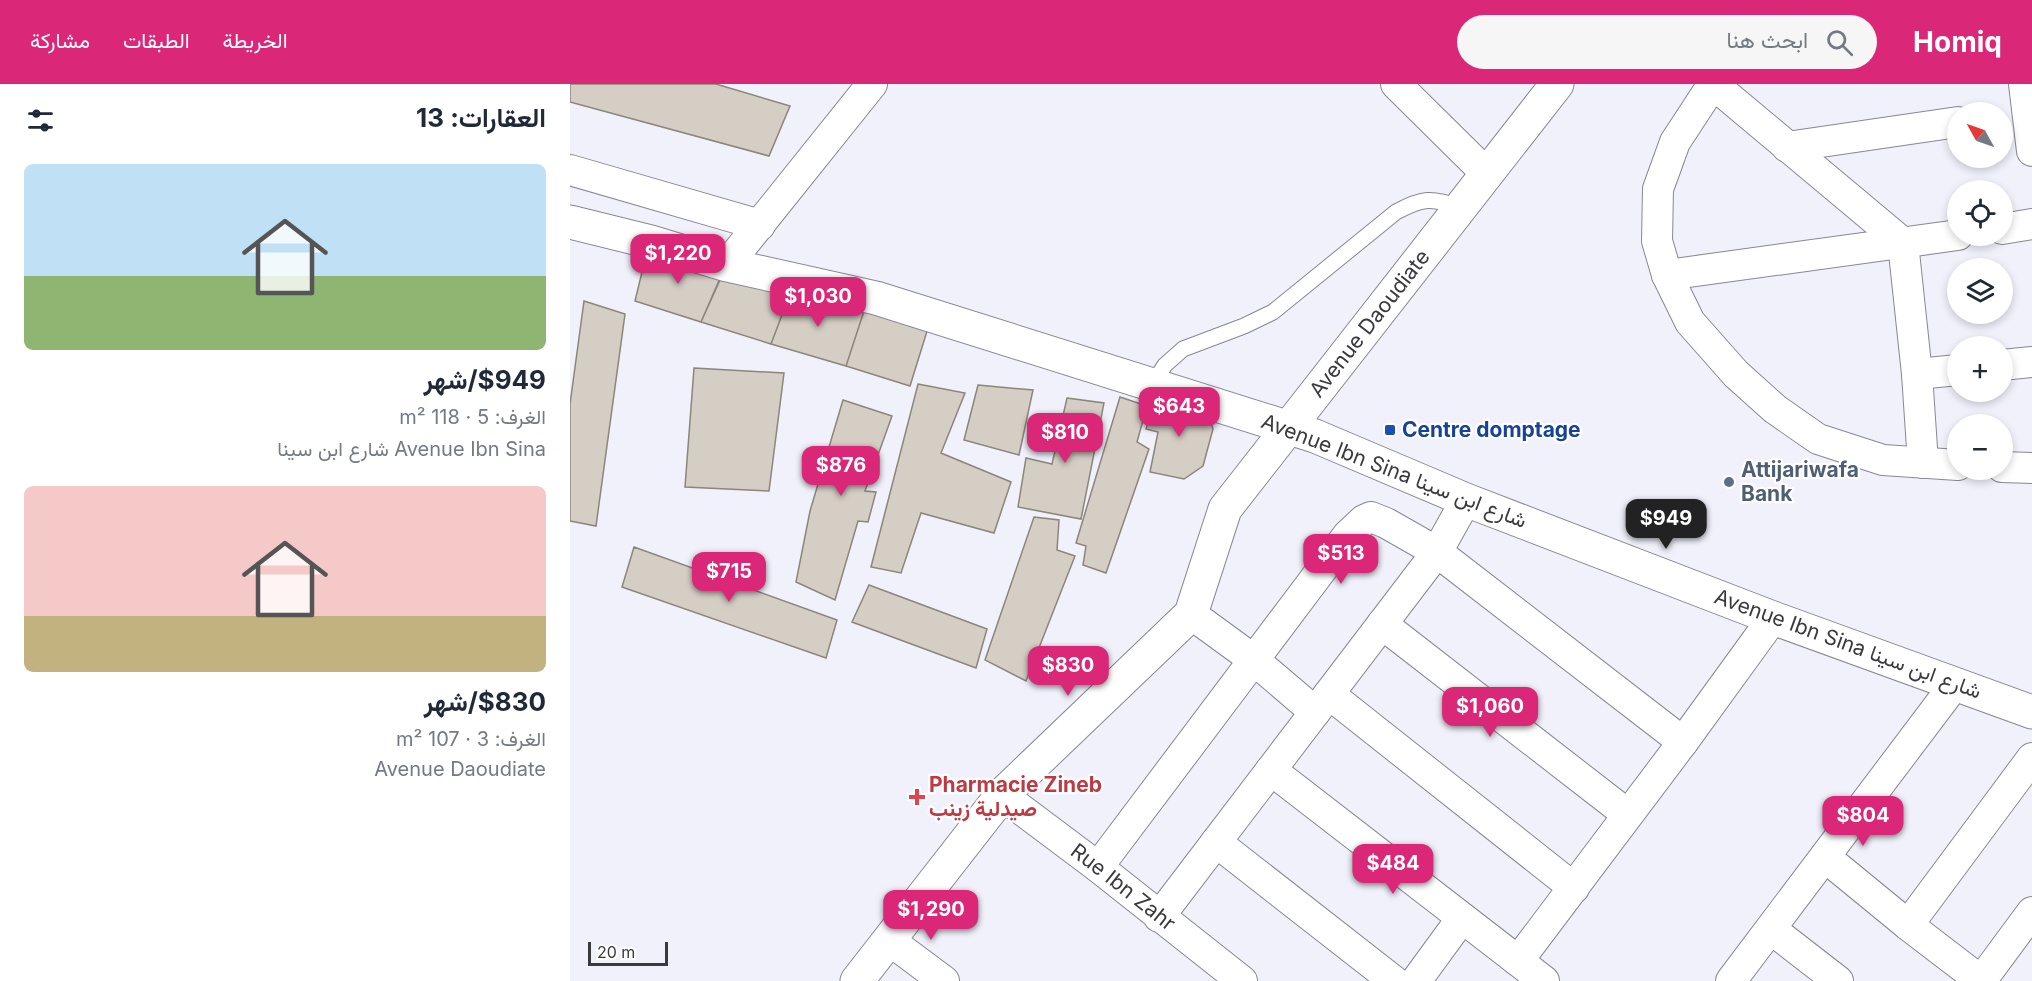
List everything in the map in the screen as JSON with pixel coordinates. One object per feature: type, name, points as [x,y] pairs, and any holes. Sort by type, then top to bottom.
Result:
[{"type":"street","points":[[727,265],[872,84]]},
{"type":"street","points":[[1396,84],[1486,173]]},
{"type":"street","name":"Avenue Daoudiate","points":[[857,981],[1002,795],[1191,614],[1225,509],[1557,84]]},
{"type":"street","points":[[1923,463],[1917,374],[1902,243],[1713,84],[1675,142],[1658,189],[1657,241],[1667,275],[1690,322],[1736,374],[1775,409],[1818,439],[1883,460],[1923,463],[1947,464]]},
{"type":"street","points":[[2018,104],[2032,151]]},
{"type":"street","points":[[1787,147],[1947,124]]},
{"type":"street","points":[[570,170],[760,225]]},
{"type":"street","name":"Avenue Ibn Sina شارع ابن سينا","points":[[570,222],[651,242],[727,265],[876,298],[1315,436],[1466,500],[1773,618],[2032,712]]},
{"type":"street","points":[[2013,227],[2032,224]]},
{"type":"street","points":[[1667,275],[1947,237]]},
{"type":"street","points":[[2013,364],[2032,362]]},
{"type":"street","points":[[1917,374],[1947,371]]},
{"type":"street","points":[[2013,467],[2032,468]]},
{"type":"street","points":[[1159,917],[1437,552],[1466,500]]},
{"type":"street","points":[[1098,867],[1347,536],[1364,520],[1371,517],[1437,552],[1683,742]]},
{"type":"street","points":[[1191,614],[1254,660],[1322,703],[1574,888]]},
{"type":"street","points":[[1518,961],[1773,618]]},
{"type":"street","points":[[1382,624],[1627,814]]},
{"type":"street","points":[[1731,981],[1955,684]]},
{"type":"street","points":[[1908,925],[2032,758]]},
{"type":"street","points":[[1271,771],[1544,981]]},
{"type":"street","name":"Rue Ibn Zahr","points":[[1002,795],[1098,867],[1159,917],[1208,971],[1242,981]]},
{"type":"street","points":[[1216,842],[1394,981]]},
{"type":"street","points":[[1825,856],[1908,925],[1981,981],[2032,912]]},
{"type":"street","points":[[1416,981],[1462,918]]},
{"type":"street","points":[[1770,929],[1838,981]]},
{"type":"street","points":[[889,940],[944,981]]},
{"type":"lane","points":[[1152,385],[1165,365],[1183,349],[1244,326],[1273,312],[1396,212],[1418,201],[1444,202],[1460,207]]},
{"type":"building","points":[[570,84],[716,84],[790,106],[769,156],[570,102]]},
{"type":"building","points":[[647,251],[724,269],[701,322],[635,301]]},
{"type":"building","points":[[725,269],[791,291],[771,344],[701,322]]},
{"type":"building","points":[[791,291],[864,311],[846,366],[771,344]]},
{"type":"building","points":[[584,301],[625,314],[596,526],[570,521],[570,404]]},
{"type":"building","points":[[864,311],[928,328],[910,386],[846,366]]},
{"type":"building","points":[[694,368],[784,373],[769,491],[685,487]]},
{"type":"building","points":[[918,384],[965,393],[941,453],[1011,482],[994,533],[921,513],[901,573],[871,567]]},
{"type":"building","points":[[978,385],[1033,390],[1019,455],[964,440]]},
{"type":"building","points":[[1120,397],[1147,406],[1137,442],[1149,449],[1106,573],[1083,565],[1086,546],[1076,543]]},
{"type":"building","points":[[1067,398],[1104,403],[1081,519],[1018,507],[1026,458],[1052,464]]},
{"type":"building","points":[[843,400],[892,416],[865,491],[876,492],[868,522],[858,521],[835,600],[796,582],[810,511]]},
{"type":"building","points":[[1154,400],[1206,408],[1213,429],[1203,466],[1184,479],[1150,472],[1158,432],[1146,429]]},
{"type":"building","points":[[1034,517],[1059,520],[1057,550],[1075,556],[1026,681],[985,660]]},
{"type":"building","points":[[634,547],[837,620],[826,658],[622,587]]},
{"type":"building","points":[[869,585],[987,629],[976,668],[852,622]]},
{"type":"place","name":"Centre domptage","points":[[1390,430]]},
{"type":"place","name":"Attijariwafa Bank","points":[[1729,482]]},
{"type":"place","name":"Pharmacie Zineb صيدلية زينب","points":[[917,797]]}]
